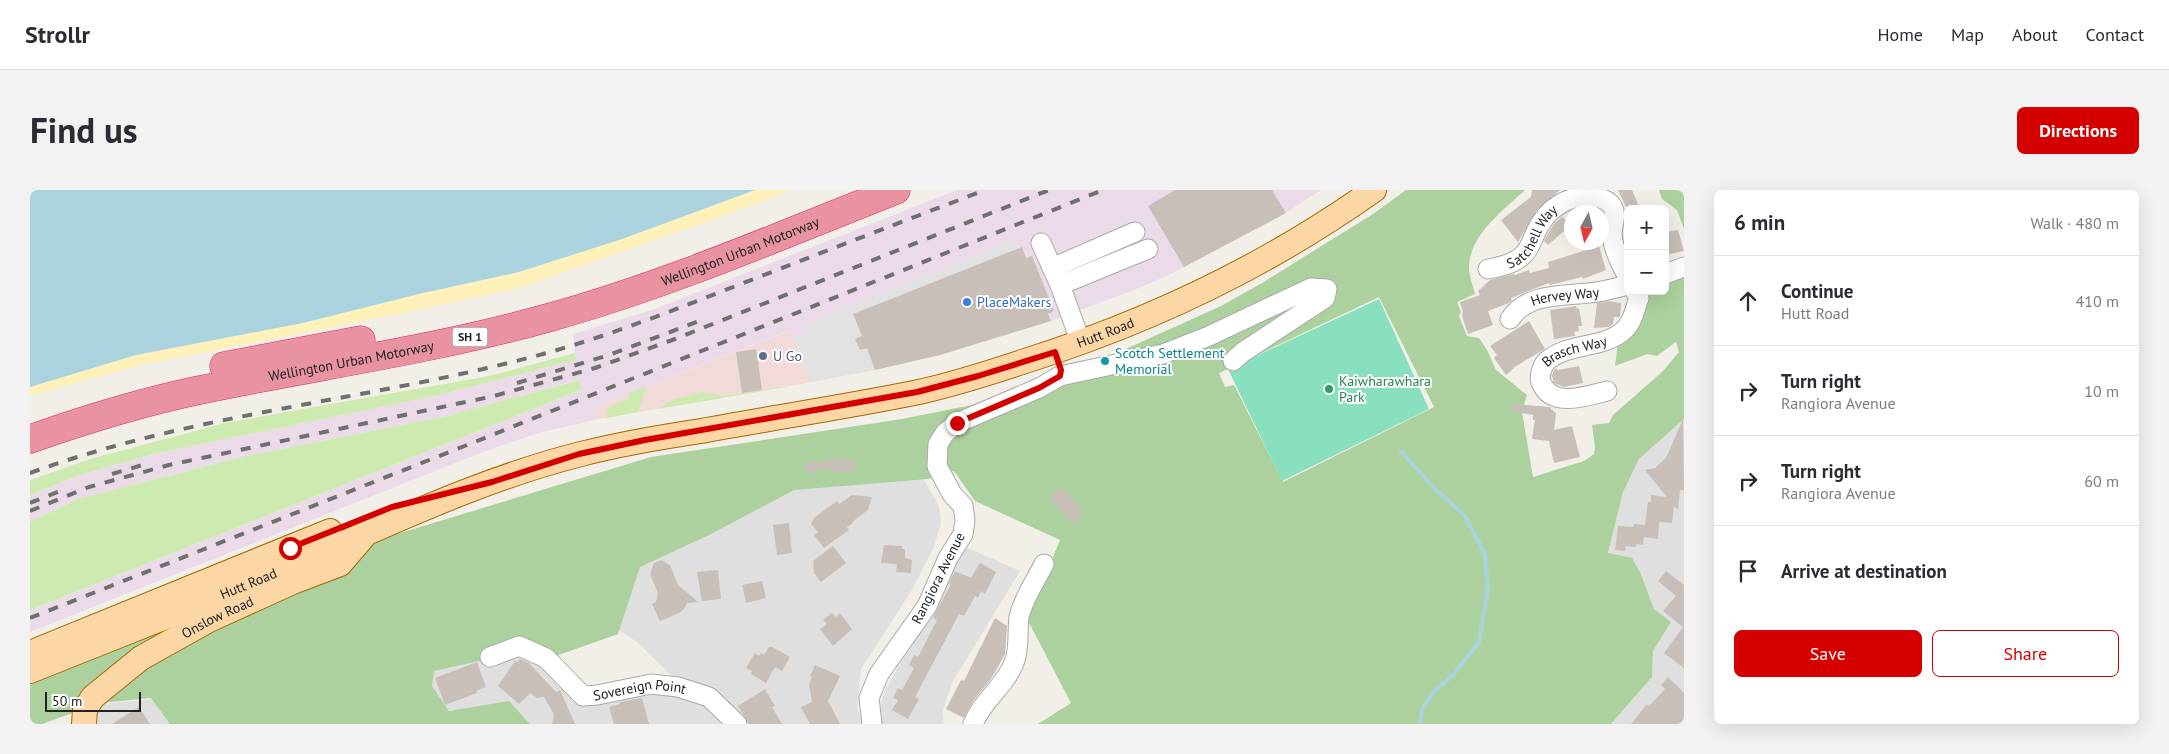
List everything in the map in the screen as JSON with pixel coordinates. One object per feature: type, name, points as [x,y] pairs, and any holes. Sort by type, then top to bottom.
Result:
[{"type":"highway","name":"Wellington Urban Motorway","points":[[30,419],[95,397],[186,373],[436,327],[548,299],[664,260],[847,190]]},
{"type":"highway","name":"Wellington Urban Motorway","points":[[30,439],[103,414],[194,391],[440,345],[552,317],[674,277],[896,190]]},
{"type":"main road","name":"Hutt Road","points":[[30,671],[293,565],[368,531],[492,482],[579,454],[645,440],[917,392],[978,376],[1081,343],[1177,303],[1246,269],[1322,225],[1374,190]]},
{"type":"main road","name":"Hutt Road","points":[[30,653],[392,507],[492,482]]},
{"type":"main road","points":[[290,548],[368,531]]},
{"type":"main road","name":"Onslow Road","points":[[84,724],[85,709],[93,697],[141,658],[209,620],[295,581],[340,564],[368,531]]},
{"type":"street","name":"Satchell Way","points":[[1488,269],[1507,265],[1523,255],[1539,225],[1554,207],[1567,200],[1589,197],[1600,198],[1612,206],[1615,213],[1612,236],[1624,270]]},
{"type":"street","points":[[1052,268],[1135,232]]},
{"type":"street","points":[[1041,243],[1060,286],[1081,343]]},
{"type":"street","points":[[1060,286],[1148,249]]},
{"type":"street","points":[[1669,273],[1684,267]]},
{"type":"street","name":"Hervey Way","points":[[1510,319],[1520,308],[1535,300],[1552,296],[1600,292],[1624,285]]},
{"type":"street","name":"Rangiora Avenue","points":[[872,724],[870,698],[879,674],[897,651],[926,606],[948,558],[963,534],[965,520],[963,506],[952,494],[937,466],[938,444],[946,433],[957,423],[1039,388],[1060,376],[1163,354],[1209,336],[1311,288],[1327,289],[1325,298],[1243,352],[1233,361]]},
{"type":"street","name":"Brasch Way","points":[[1607,391],[1564,399],[1552,396],[1544,390],[1540,379],[1545,363],[1560,351],[1575,349],[1619,334],[1630,324],[1639,298],[1637,295]]},
{"type":"street","points":[[1055,352],[1061,370],[1060,376]]},
{"type":"street","points":[[973,724],[979,711],[1014,664],[1018,650],[1020,614],[1044,564]]},
{"type":"street","name":"Sovereign Point","points":[[490,657],[519,646],[529,650],[546,658],[583,696],[651,684],[678,687],[709,697],[737,724]]},
{"type":"shaded area","points":[[957,190],[1321,190],[1284,214],[1169,275],[1051,321],[940,355],[812,382],[790,330],[596,407],[599,419],[542,432],[483,452],[30,632],[30,610],[581,390],[578,380],[447,416],[246,456],[78,499],[30,522],[30,495],[80,475],[153,454],[435,396],[576,360],[573,334],[652,310]]},
{"type":"shaded area","points":[[1016,239],[1020,248],[913,290],[912,288],[904,291],[905,294],[854,314],[862,336],[856,339],[860,350],[867,348],[875,370],[812,382],[794,338],[804,334],[801,326]]},
{"type":"shaded area","name":"U Go","points":[[791,330],[812,382],[599,419],[596,407]]},
{"type":"shaded area","points":[[1684,419],[1684,724],[1611,724],[1652,677],[1653,651],[1671,622],[1654,609],[1641,574],[1608,554],[1623,492],[1639,459]]},
{"type":"shaded area","points":[[923,478],[939,506],[941,523],[933,549],[910,593],[861,669],[857,708],[863,724],[744,724],[673,677],[637,642],[617,629],[638,562],[799,487]]},
{"type":"shaded area","points":[[963,546],[1020,571],[952,683],[942,713],[944,724],[882,724],[880,707],[883,695]]},
{"type":"shaded area","points":[[508,641],[561,669],[569,695],[578,703],[624,689],[698,699],[726,724],[522,724],[505,707],[436,711],[425,666]]},
{"type":"shaded area","points":[[164,698],[177,724],[86,724],[90,705]]},
{"type":"green space","points":[[1406,190],[1525,190],[1481,234],[1471,255],[1469,267],[1475,294],[1457,302],[1461,312],[1459,316],[1467,336],[1479,338],[1496,370],[1527,395],[1522,412],[1533,477],[1584,461],[1594,454],[1592,425],[1609,423],[1613,415],[1663,371],[1679,352],[1676,342],[1657,356],[1647,354],[1615,366],[1619,334],[1640,295],[1669,295],[1669,275],[1684,267],[1684,419],[1639,459],[1623,492],[1608,553],[1632,558],[1641,574],[1654,609],[1671,622],[1653,651],[1652,677],[1611,724],[1038,724],[1071,703],[1027,619],[1060,540],[975,501],[954,471],[928,479],[794,490],[711,534],[640,567],[618,634],[550,658],[520,646],[492,658],[434,671],[432,686],[449,711],[509,701],[530,724],[170,724],[151,698],[101,703],[42,724],[30,724],[30,685],[38,672],[321,557],[651,457],[902,419],[972,405],[1108,357],[1221,306],[1262,283],[1373,214]],"holes":[[[1379,297],[1434,407],[1283,482],[1234,385],[1225,387],[1219,373]]]},
{"type":"green space","points":[[1659,190],[1684,190],[1684,229],[1677,210],[1662,199]]},
{"type":"green space","name":"Kaiwharawhara Park","points":[[1379,299],[1429,409],[1282,481],[1228,369]]},
{"type":"green space","points":[[575,353],[576,360],[435,396],[153,454],[80,475],[30,495],[30,480],[90,459],[225,423],[489,376]]},
{"type":"green space","points":[[579,380],[581,390],[30,610],[30,522],[78,499],[246,456],[447,416]]},
{"type":"green space","points":[[646,387],[638,412],[606,418],[609,407],[628,399],[629,393]]},
{"type":"green space","points":[[787,387],[658,409],[672,400],[702,392],[723,396]]},
{"type":"sand","points":[[755,190],[790,190],[729,214],[519,288],[399,314],[141,365],[30,396],[30,387],[136,355],[303,323],[423,293],[519,272],[622,239]]},
{"type":"water","points":[[30,190],[755,190],[622,239],[519,272],[423,293],[303,323],[136,355],[30,387]]},
{"type":"building","points":[[1175,190],[1272,190],[1286,213],[1184,267],[1148,206]]},
{"type":"building","points":[[1532,190],[1560,190],[1537,210],[1518,242],[1501,220],[1531,197]]},
{"type":"building","points":[[1618,190],[1632,190],[1638,205],[1625,205]]},
{"type":"building","points":[[1562,217],[1564,219],[1564,231],[1548,245],[1544,241],[1554,224]]},
{"type":"building","points":[[1678,230],[1684,251],[1669,254],[1669,231]]},
{"type":"building","name":"PlaceMakers","points":[[1022,247],[1026,258],[1032,256],[1054,311],[1048,314],[1051,321],[940,355],[875,370],[867,348],[860,350],[855,339],[862,336],[853,314]]},
{"type":"building","points":[[1586,250],[1600,250],[1606,270],[1583,279],[1582,277],[1550,285],[1549,283],[1511,298],[1512,300],[1509,303],[1488,311],[1493,325],[1468,334],[1460,302],[1480,295],[1478,291],[1490,280],[1529,270],[1530,273],[1549,268],[1548,262]]},
{"type":"building","points":[[1608,301],[1621,303],[1620,317],[1614,317],[1613,324],[1608,327],[1594,328],[1597,303]]},
{"type":"building","points":[[1576,306],[1577,309],[1579,308],[1582,326],[1578,326],[1579,331],[1574,332],[1575,336],[1554,339],[1550,310]]},
{"type":"building","points":[[1529,321],[1545,349],[1516,366],[1506,375],[1494,358],[1497,355],[1490,346]]},
{"type":"building","points":[[756,349],[762,390],[742,393],[736,352]]},
{"type":"building","points":[[1579,366],[1583,383],[1564,387],[1554,383],[1552,376],[1556,368],[1559,372],[1558,370]]},
{"type":"building","points":[[1512,404],[1551,407],[1556,413],[1554,430],[1572,426],[1580,457],[1554,463],[1549,441],[1532,439],[1535,420],[1533,420],[1533,415],[1511,411]]},
{"type":"building","points":[[1683,419],[1684,490],[1680,490],[1678,510],[1674,506],[1672,523],[1659,522],[1658,539],[1644,537],[1643,545],[1636,544],[1636,547],[1626,546],[1625,551],[1615,550],[1618,526],[1633,527],[1634,524],[1645,525],[1648,502],[1651,502],[1651,495],[1667,497],[1645,470],[1655,468],[1666,458]]},
{"type":"building","points":[[830,458],[856,461],[854,473],[816,469],[816,472],[805,472],[805,462],[829,462]]},
{"type":"building","points":[[1060,487],[1081,507],[1079,510],[1082,515],[1073,524],[1049,498]]},
{"type":"building","points":[[852,495],[872,497],[868,510],[847,527],[849,530],[824,548],[814,535],[818,532],[811,524],[814,518],[837,501],[839,504]]},
{"type":"building","points":[[789,523],[792,553],[777,555],[773,525]]},
{"type":"building","points":[[884,545],[902,546],[902,549],[905,549],[905,558],[912,560],[911,573],[896,572],[897,564],[881,563]]},
{"type":"building","points":[[833,546],[846,563],[821,582],[814,573],[813,561]]},
{"type":"building","points":[[661,560],[670,565],[678,585],[698,602],[687,603],[679,613],[660,621],[652,604],[656,602],[658,593],[650,574],[654,563]]},
{"type":"building","points":[[980,563],[996,572],[985,594],[981,591],[978,598],[975,596],[964,616],[959,614],[915,697],[919,699],[908,719],[892,710],[898,700],[893,698],[898,688],[902,690],[914,668],[909,665],[914,655],[918,657],[937,620],[933,618],[951,584],[949,583],[955,571],[971,578]]},
{"type":"building","points":[[718,570],[721,599],[702,601],[697,572]]},
{"type":"building","points":[[1666,571],[1684,585],[1684,668],[1664,653],[1683,627],[1663,611],[1676,596],[1658,581]]},
{"type":"building","points":[[762,581],[766,598],[746,603],[742,585]]},
{"type":"building","points":[[832,613],[836,617],[840,613],[852,629],[833,646],[820,629],[827,624],[823,620]]},
{"type":"building","points":[[995,618],[1007,626],[1005,654],[992,677],[973,701],[964,718],[946,709],[961,680],[964,681]]},
{"type":"building","points":[[769,647],[790,657],[782,671],[775,667],[766,683],[751,674],[752,671],[746,668],[755,653],[759,656],[761,653],[764,655]]},
{"type":"building","points":[[520,659],[529,663],[556,692],[560,690],[575,724],[552,724],[554,714],[544,697],[537,698],[530,693],[519,704],[498,686],[515,661],[517,662]]},
{"type":"building","points":[[477,662],[486,687],[476,691],[477,693],[445,705],[435,678]]},
{"type":"building","points":[[815,665],[840,676],[828,701],[840,724],[810,724],[801,707],[812,702],[809,684]]},
{"type":"building","points":[[1668,677],[1684,693],[1684,720],[1680,724],[1631,724],[1647,704],[1649,706],[1665,689],[1661,685]]},
{"type":"building","points":[[765,689],[775,706],[772,707],[782,724],[749,724],[738,706]]},
{"type":"building","points":[[642,698],[649,724],[614,724],[609,707],[620,704],[620,702]]},
{"type":"building","points":[[139,707],[150,724],[112,724]]},
{"type":"waterway","points":[[1401,451],[1435,489],[1465,516],[1485,555],[1488,589],[1479,642],[1453,675],[1433,692],[1422,710],[1420,724]]},
{"type":"railway","points":[[30,473],[91,453],[153,436],[466,373],[556,350],[662,314],[985,190]]},
{"type":"railway","points":[[30,511],[89,487],[169,465],[494,396],[595,368],[675,339],[1049,190]]},
{"type":"railway","points":[[30,618],[1103,190]]},
{"type":"railway","points":[[517,383],[609,355],[702,320]]},
{"type":"railway","points":[[112,474],[146,464]]},
{"type":"railway","points":[[30,503],[60,491]]},
{"type":"place","name":"PlaceMakers","points":[[967,302]]},
{"type":"place","name":"U Go","points":[[763,356]]},
{"type":"place","name":"Scotch Settlement Memorial","points":[[1105,361]]},
{"type":"place","name":"Kaiwharawhara Park","points":[[1329,389]]},
{"type":"route","points":[[290,548],[392,507],[492,482],[579,454],[645,440],[917,392],[961,381],[1055,352],[1061,370],[1060,376],[1039,388],[957,423]]}]
